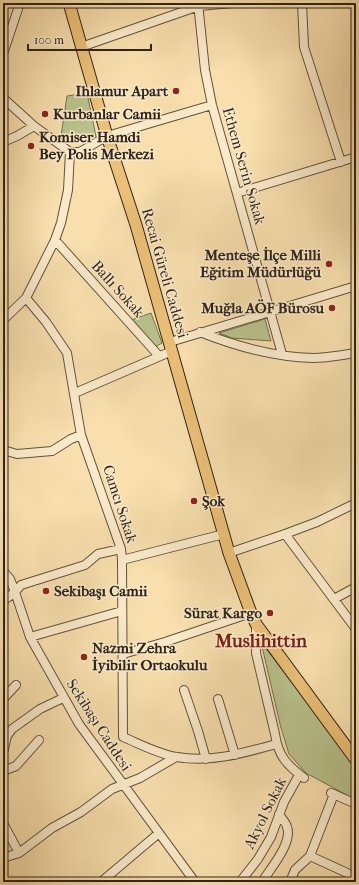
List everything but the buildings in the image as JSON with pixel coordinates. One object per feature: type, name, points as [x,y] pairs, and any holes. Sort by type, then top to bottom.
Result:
[{"type":"main road","name":"Recai Güreli Caddesi","points":[[69,3],[107,136],[136,225],[229,553],[251,613],[256,624],[356,760]]},
{"type":"street","points":[[3,54],[20,3]]},
{"type":"street","points":[[81,47],[198,5],[233,3]]},
{"type":"street","points":[[302,3],[304,47],[341,162]]},
{"type":"street","name":"Ethem Serin Sokak","points":[[198,5],[205,70],[212,105],[282,354]]},
{"type":"street","points":[[3,98],[34,126],[70,152],[80,152],[107,136],[212,105]]},
{"type":"street","points":[[3,142],[34,126]]},
{"type":"street","points":[[3,320],[26,298],[55,240],[61,223],[68,190],[70,152]]},
{"type":"street","points":[[237,193],[356,158]]},
{"type":"street","name":"Ballı Sokak","points":[[55,240],[159,356]]},
{"type":"street","points":[[75,393],[159,356],[171,346],[200,332],[356,286]]},
{"type":"street","name":"Camcı Sokak","points":[[26,298],[46,322],[68,353],[81,435],[121,549],[123,654],[122,737],[176,757]]},
{"type":"street","points":[[200,332],[222,341],[256,350],[282,354],[314,358],[356,353]]},
{"type":"street","points":[[3,450],[17,454],[52,451],[71,439],[81,435]]},
{"type":"street","points":[[229,553],[316,522],[356,503]]},
{"type":"street","points":[[122,560],[224,534]]},
{"type":"street","points":[[285,534],[356,629]]},
{"type":"street","points":[[3,601],[15,592],[21,585],[85,565],[98,554],[121,549]]},
{"type":"street","name":"Sekibaşı Caddesi","points":[[3,570],[10,579],[30,638],[63,698],[79,724],[122,784],[195,882]]},
{"type":"street","points":[[334,599],[356,587]]},
{"type":"street","points":[[30,638],[122,611]]},
{"type":"street","points":[[123,654],[165,642],[251,613]]},
{"type":"street","points":[[3,858],[19,853],[52,828],[81,812],[112,789],[140,778],[176,757],[206,759],[235,755],[276,744],[256,654],[256,624]]},
{"type":"street","points":[[3,699],[16,685]]},
{"type":"street","points":[[184,690],[206,759]]},
{"type":"street","points":[[3,753],[7,736],[12,729],[40,709],[63,698]]},
{"type":"street","points":[[218,699],[235,755]]},
{"type":"street","points":[[3,771],[16,766],[39,740]]},
{"type":"street","name":"Akyol Sokak","points":[[240,882],[258,859],[271,837],[284,802],[302,777],[287,764],[279,752],[276,744]]},
{"type":"street","points":[[293,882],[292,877],[295,870],[310,856],[332,793],[356,804]]},
{"type":"street","points":[[262,882],[284,850],[288,832],[287,826],[279,814]]},
{"type":"street","points":[[3,823],[19,853]]},
{"type":"street","points":[[101,882],[159,834]]},
{"type":"street","points":[[310,856],[356,877]]},
{"type":"green space","points":[[87,93],[96,136],[61,136],[67,96]]},
{"type":"green space","points":[[151,313],[162,343],[155,347],[131,320]]},
{"type":"green space","points":[[265,319],[271,341],[232,338],[219,333]]},
{"type":"green space","points":[[261,642],[356,767],[356,800],[306,773],[289,754],[281,728]]},
{"type":"place","name":"Ihlamur Apart","points":[[176,91]]},
{"type":"place","name":"Kurbanlar Camii","points":[[45,114]]},
{"type":"place","name":"Komiser Hamdi Bey Polis Merkezi","points":[[31,146]]},
{"type":"place","name":"Menteşe İlçe Milli Eğitim Müdürlüğü","points":[[329,264]]},
{"type":"place","name":"Muğla AÖF Bürosu","points":[[332,308]]},
{"type":"place","name":"Şok","points":[[194,501]]},
{"type":"place","name":"Sekibaşı Camii","points":[[46,591]]},
{"type":"place","name":"Sürat Kargo","points":[[270,613]]},
{"type":"place","name":"Nazmi Zehra İyibilir Ortaokulu","points":[[84,657]]},
{"type":"district","name":"Muslihittin","points":[[261,640]]}]
